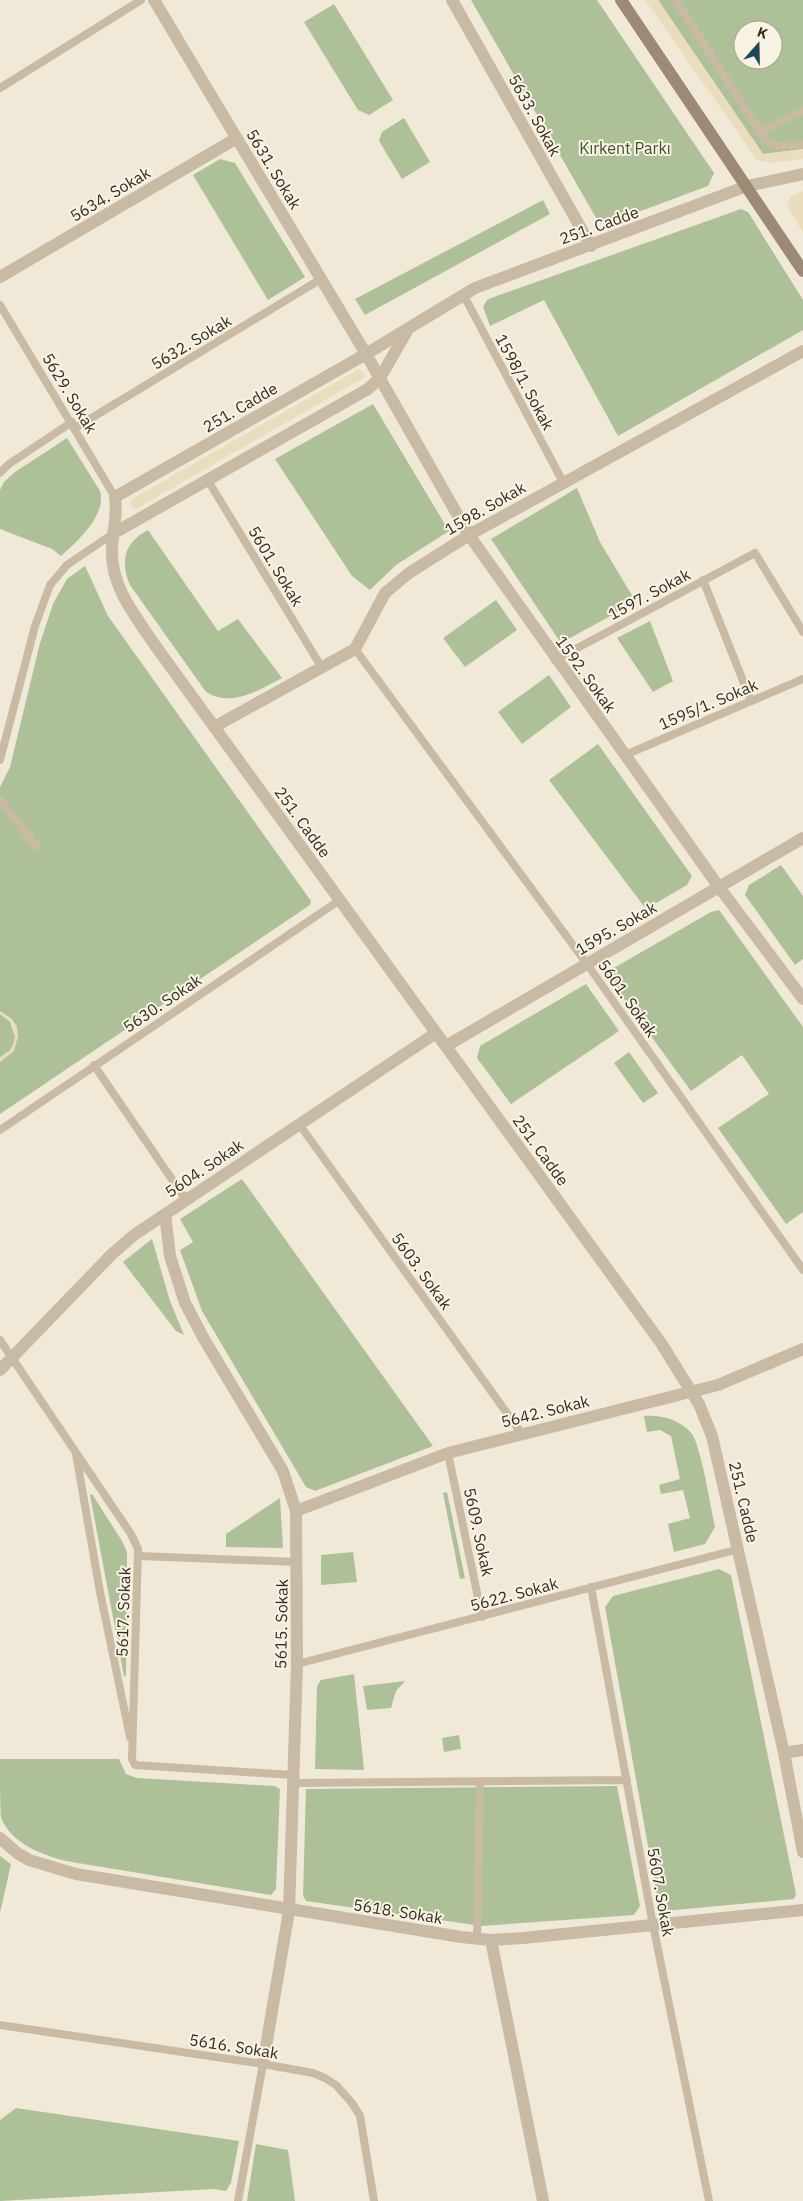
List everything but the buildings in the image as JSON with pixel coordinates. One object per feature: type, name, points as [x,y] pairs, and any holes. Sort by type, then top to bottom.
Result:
[{"type":"main road","points":[[620,0],[803,271]]},
{"type":"street","name":"5631. Sokak","points":[[154,0],[366,354]]},
{"type":"street","name":"5633. Sokak","points":[[452,0],[591,246]]},
{"type":"street","name":"5634. Sokak","points":[[0,277],[237,138]]},
{"type":"street","name":"251. Cadde","points":[[803,174],[747,186],[591,246],[489,281],[463,294],[366,354],[115,497],[116,514],[112,563],[124,598],[214,727],[661,1344],[692,1392],[712,1436],[784,1752],[803,1852]]},
{"type":"street","name":"251. Cadde","points":[[114,533],[368,389],[380,378],[398,344],[411,326]]},
{"type":"street","name":"1598. Sokak","points":[[356,649],[385,593],[409,573],[469,535],[563,482],[803,352]]},
{"type":"street","name":"1592. Sokak","points":[[366,354],[469,535],[555,660],[719,887],[803,999]]},
{"type":"street","points":[[214,727],[356,649]]},
{"type":"street","name":"1595. Sokak","points":[[446,1046],[803,838]]},
{"type":"street","name":"5604. Sokak","points":[[12,1357],[112,1254],[134,1235],[436,1033]]},
{"type":"street","name":"5615. Sokak","points":[[165,1214],[170,1256],[185,1303],[284,1471],[296,1511],[298,1562],[297,1664],[289,1911],[263,2064]]},
{"type":"street","name":"5642. Sokak","points":[[296,1511],[448,1453],[727,1382],[803,1349]]},
{"type":"street","points":[[0,1370],[12,1357]]},
{"type":"street","points":[[784,1752],[803,1750]]},
{"type":"street","name":"5618. Sokak","points":[[0,1838],[17,1853],[29,1860],[69,1873],[289,1911],[477,1939],[491,1940],[803,1910]]},
{"type":"street","points":[[491,1940],[543,2201]]},
{"type":"lane","points":[[0,88],[141,0]]},
{"type":"lane","points":[[676,0],[759,132],[772,145],[803,144]]},
{"type":"lane","points":[[759,132],[803,111]]},
{"type":"lane","name":"5632. Sokak","points":[[0,473],[9,464],[73,425],[321,279]]},
{"type":"lane","name":"1598/1. Sokak","points":[[463,294],[563,482]]},
{"type":"lane","name":"5629. Sokak","points":[[0,305],[115,497]]},
{"type":"lane","name":"5601. Sokak","points":[[207,479],[322,668]]},
{"type":"lane","points":[[0,760],[35,626],[48,590],[55,577],[68,565],[114,533]]},
{"type":"lane","name":"1597. Sokak","points":[[555,660],[755,552],[803,632]]},
{"type":"lane","points":[[703,580],[751,701]]},
{"type":"lane","name":"5601. Sokak","points":[[356,649],[587,964],[803,1270]]},
{"type":"lane","name":"1595/1. Sokak","points":[[625,755],[803,678]]},
{"type":"lane","points":[[0,800],[37,846]]},
{"type":"lane","name":"5630. Sokak","points":[[0,1130],[340,900]]},
{"type":"lane","points":[[94,1065],[186,1200]]},
{"type":"lane","name":"5603. Sokak","points":[[299,1124],[522,1434]]},
{"type":"lane","name":"5617. Sokak","points":[[0,1340],[135,1542],[138,1556],[132,1749]]},
{"type":"lane","points":[[76,1452],[100,1592],[133,1762],[141,1768],[293,1779],[480,1782],[628,1780]]},
{"type":"lane","name":"5609. Sokak","points":[[448,1453],[482,1617]]},
{"type":"lane","name":"5622. Sokak","points":[[297,1664],[739,1549]]},
{"type":"lane","points":[[138,1556],[298,1562]]},
{"type":"lane","name":"5607. Sokak","points":[[591,1587],[628,1780],[653,1925],[709,2201]]},
{"type":"lane","points":[[477,1939],[480,1782]]},
{"type":"lane","name":"5616. Sokak","points":[[0,2025],[263,2064],[325,2078],[336,2085],[352,2103],[362,2122],[374,2201]]},
{"type":"lane","points":[[238,2201],[263,2064]]},
{"type":"green space","name":"Kırkent Parkı","points":[[471,0],[597,0],[714,173],[708,186],[606,224],[599,223]]},
{"type":"green space","points":[[658,0],[803,0],[803,149],[763,154]]},
{"type":"green space","points":[[334,4],[393,100],[369,115],[358,110],[304,22]]},
{"type":"green space","points":[[404,118],[430,162],[402,179],[379,141],[382,132]]},
{"type":"green space","points":[[220,159],[235,163],[305,277],[268,300],[193,175]]},
{"type":"green space","points":[[543,200],[550,214],[365,315],[355,299]]},
{"type":"green space","points":[[741,209],[748,212],[803,300],[803,330],[618,436],[544,300],[490,326],[483,307],[487,300]]},
{"type":"green space","points":[[373,404],[449,531],[396,565],[370,590],[352,576],[275,459]]},
{"type":"green space","points":[[67,438],[100,491],[101,500],[95,518],[89,527],[61,556],[52,549],[0,529],[0,490],[4,482],[15,472]]},
{"type":"green space","points":[[577,488],[600,542],[636,602],[561,643],[491,539]]},
{"type":"green space","points":[[148,530],[218,631],[238,619],[282,678],[255,692],[235,698],[216,696],[206,692],[130,585],[127,577],[125,568],[126,553],[134,540]]},
{"type":"green space","points":[[85,566],[108,616],[311,901],[310,905],[0,1114],[0,787],[10,767],[40,643],[53,604],[67,579]]},
{"type":"green space","points":[[496,600],[517,630],[465,667],[443,638]]},
{"type":"green space","points":[[650,621],[673,681],[653,692],[617,638]]},
{"type":"green space","points":[[549,675],[571,707],[522,744],[498,712]]},
{"type":"green space","points":[[598,744],[692,876],[687,885],[646,909],[549,780]]},
{"type":"green space","points":[[781,865],[803,896],[803,959],[795,965],[745,895],[749,885]]},
{"type":"green space","points":[[719,910],[803,1027],[803,1212],[786,1224],[718,1128],[769,1094],[742,1055],[691,1091],[605,973],[711,912]]},
{"type":"green space","points":[[586,984],[619,1031],[511,1104],[477,1058],[480,1046]]},
{"type":"green space","points":[[629,1052],[658,1093],[643,1103],[614,1063]]},
{"type":"green space","points":[[242,1179],[433,1446],[315,1491],[306,1487],[202,1311],[180,1250],[193,1242],[180,1219]]},
{"type":"green space","points":[[152,1239],[170,1301],[184,1335],[176,1331],[123,1262]]},
{"type":"green space","points":[[644,1416],[670,1419],[682,1425],[692,1434],[702,1464],[715,1527],[705,1544],[674,1552],[668,1524],[690,1518],[683,1490],[661,1494],[659,1485],[680,1479],[671,1436],[660,1430],[647,1432]]},
{"type":"green space","points":[[447,1492],[465,1578],[460,1579],[443,1493]]},
{"type":"green space","points":[[92,1494],[127,1552],[126,1676],[124,1676],[90,1495]]},
{"type":"green space","points":[[280,1498],[283,1548],[226,1547],[226,1534]]},
{"type":"green space","points":[[353,1552],[357,1582],[321,1585],[321,1555]]},
{"type":"green space","points":[[719,1569],[731,1575],[796,1894],[794,1899],[664,1911],[659,1907],[605,1607],[613,1596]]},
{"type":"green space","points":[[354,1674],[364,1770],[315,1769],[317,1686],[321,1680]]},
{"type":"green space","points":[[405,1681],[396,1691],[391,1708],[367,1710],[363,1686]]},
{"type":"green space","points":[[459,1735],[461,1749],[444,1752],[442,1738]]},
{"type":"green space","points":[[0,1759],[119,1759],[126,1774],[137,1778],[274,1786],[280,1789],[276,1889],[271,1895],[66,1861],[37,1851],[19,1841],[5,1826],[1,1817]]},
{"type":"green space","points":[[617,1786],[640,1906],[634,1915],[482,1926],[306,1901],[303,1896],[306,1789]]},
{"type":"green space","points":[[0,1856],[11,1864],[0,1913]]},
{"type":"green space","points":[[16,2108],[239,2141],[231,2183],[226,2191],[213,2189],[0,2201],[0,2120]]},
{"type":"green space","points":[[256,2144],[288,2150],[295,2201],[247,2201]]},
{"type":"shaded area","points":[[645,0],[658,0],[763,154],[803,149],[803,159],[769,163],[757,160]]},
{"type":"shaded area","points":[[803,191],[803,233],[787,206],[791,196]]},
{"type":"shaded area","points":[[359,369],[365,377],[136,509],[133,508],[130,502],[132,499]]},
{"type":"shaded area","points":[[0,1011],[12,1019],[17,1027],[18,1036],[14,1051],[0,1062],[0,1057],[9,1051],[15,1037],[10,1022],[0,1014]]}]
